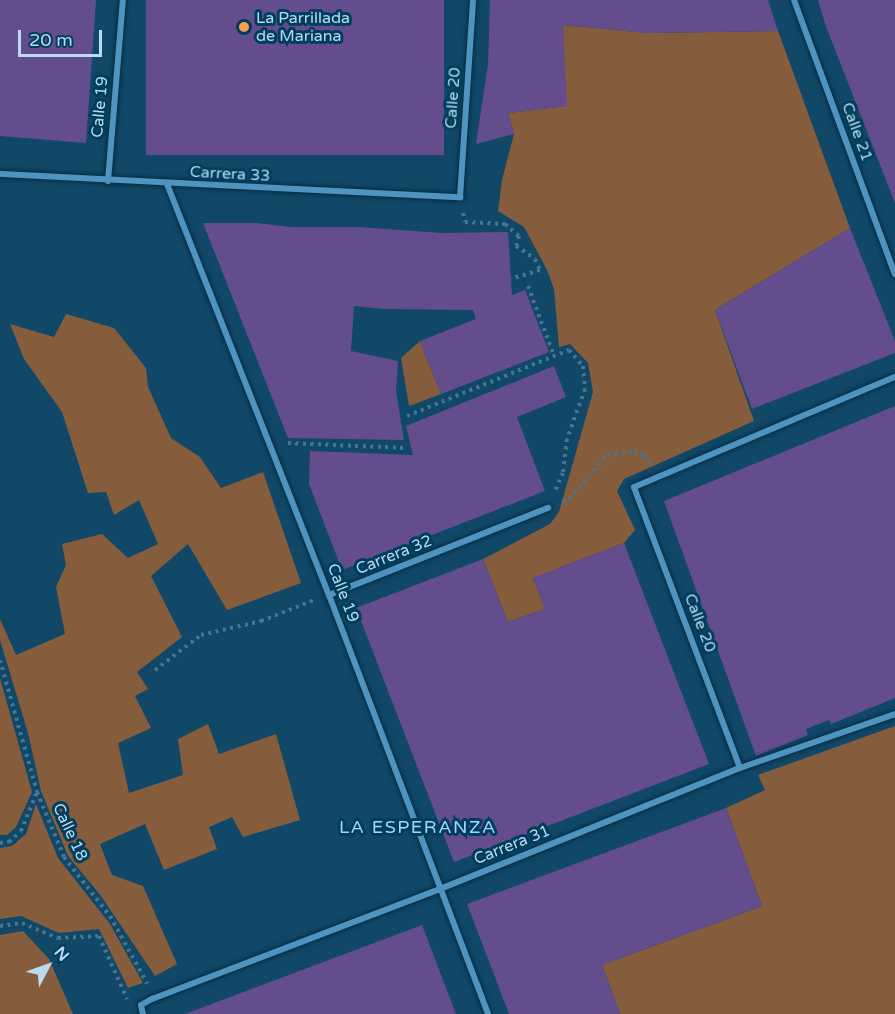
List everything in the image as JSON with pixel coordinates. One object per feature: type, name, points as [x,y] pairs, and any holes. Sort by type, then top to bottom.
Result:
[{"type":"street","name":"Calle 19","points":[[108,181],[123,0]]},
{"type":"street","name":"Calle 20","points":[[460,198],[473,0]]},
{"type":"street","name":"Calle 21","points":[[794,0],[895,274]]},
{"type":"street","name":"Carrera 33","points":[[0,174],[460,198]]},
{"type":"street","name":"Calle 19","points":[[167,184],[329,595],[488,1014]]},
{"type":"street","points":[[660,477],[895,377]]},
{"type":"street","name":"Calle 20","points":[[660,477],[634,487],[740,768]]},
{"type":"street","name":"Carrera 32","points":[[329,595],[548,508]]},
{"type":"street","name":"Carrera 31","points":[[141,1005],[440,889],[740,768],[895,714]]},
{"type":"street","points":[[141,1005],[143,1014]]},
{"type":"path","points":[[460,198],[465,222],[505,224],[519,236],[516,246],[535,259],[540,270],[511,279]]},
{"type":"path","points":[[528,286],[554,356]]},
{"type":"path","points":[[406,416],[569,350],[583,366],[585,389],[567,439],[563,473],[548,508]]},
{"type":"path","points":[[269,442],[406,448]]},
{"type":"path","points":[[548,508],[569,498],[608,454],[634,451],[644,455],[660,477]]},
{"type":"path","points":[[155,670],[201,635],[261,621],[329,595]]},
{"type":"path","name":"Calle 18","points":[[0,660],[37,792],[64,857],[103,906],[129,946],[148,983],[152,999]]},
{"type":"path","points":[[0,843],[9,842],[21,831],[37,792]]},
{"type":"path","points":[[0,926],[22,923],[58,938],[99,936],[127,999],[141,1005]]},
{"type":"shaded area","points":[[563,25],[648,33],[778,31],[850,228],[715,310],[754,421],[624,479],[617,491],[635,530],[624,543],[533,578],[545,609],[508,622],[483,559],[550,524],[559,512],[593,392],[588,363],[570,344],[559,347],[554,289],[547,270],[524,227],[498,211],[502,180],[514,134],[508,113],[566,106]]},
{"type":"shaded area","points":[[66,314],[114,328],[146,368],[148,387],[171,438],[200,457],[221,488],[263,472],[301,583],[227,610],[188,544],[151,576],[182,637],[137,672],[148,689],[135,696],[151,728],[118,743],[129,793],[183,775],[178,739],[208,724],[219,754],[276,734],[300,820],[243,837],[232,817],[209,827],[217,849],[164,870],[145,824],[100,844],[112,875],[143,886],[177,964],[155,976],[101,896],[68,856],[41,791],[28,733],[0,640],[0,619],[16,655],[65,634],[56,587],[66,565],[62,544],[102,534],[128,558],[158,544],[139,500],[114,515],[106,492],[88,493],[62,412],[24,359],[10,324],[54,337]]},
{"type":"shaded area","points":[[420,341],[441,394],[409,406],[401,358]]},
{"type":"shaded area","points":[[0,678],[32,792],[16,827],[7,835],[0,835]]},
{"type":"shaded area","points":[[895,726],[895,1014],[620,1014],[602,965],[762,906],[726,808],[765,790],[758,775]]},
{"type":"shaded area","points":[[36,804],[58,858],[110,924],[143,983],[128,988],[99,929],[59,933],[21,916],[0,919],[0,848],[12,846],[26,834]]},
{"type":"shaded area","points":[[23,931],[49,959],[73,1014],[0,1014],[0,935]]},
{"type":"building","points":[[0,0],[96,0],[86,143],[0,136]]},
{"type":"building","points":[[146,0],[444,0],[444,155],[146,155]]},
{"type":"building","points":[[490,0],[768,0],[778,31],[648,33],[563,25],[567,106],[508,113],[514,134],[476,144],[488,64]]},
{"type":"building","points":[[818,0],[895,0],[895,203],[825,24]]},
{"type":"building","points":[[203,223],[358,227],[442,233],[508,232],[512,295],[525,290],[549,352],[441,394],[420,341],[476,319],[473,310],[384,309],[354,306],[351,351],[398,361],[396,391],[404,440],[288,438]]},
{"type":"building","points":[[850,228],[895,341],[895,353],[752,409],[715,310]]},
{"type":"building","points":[[554,366],[566,397],[517,417],[545,491],[342,570],[309,484],[310,451],[413,455],[406,426]]},
{"type":"building","points":[[895,406],[895,698],[831,724],[829,720],[806,729],[808,735],[756,756],[664,501]]},
{"type":"building","points":[[624,543],[709,764],[454,862],[356,608],[483,559],[508,622],[545,609],[533,578]]},
{"type":"building","points":[[726,808],[762,906],[602,965],[620,1014],[509,1014],[467,904]]},
{"type":"building","points":[[422,925],[456,1014],[185,1014],[262,985]]},
{"type":"place","name":"La Parrillada de Mariana","points":[[244,27]]},
{"type":"district","name":"LA ESPERANZA","points":[[418,827]]}]
